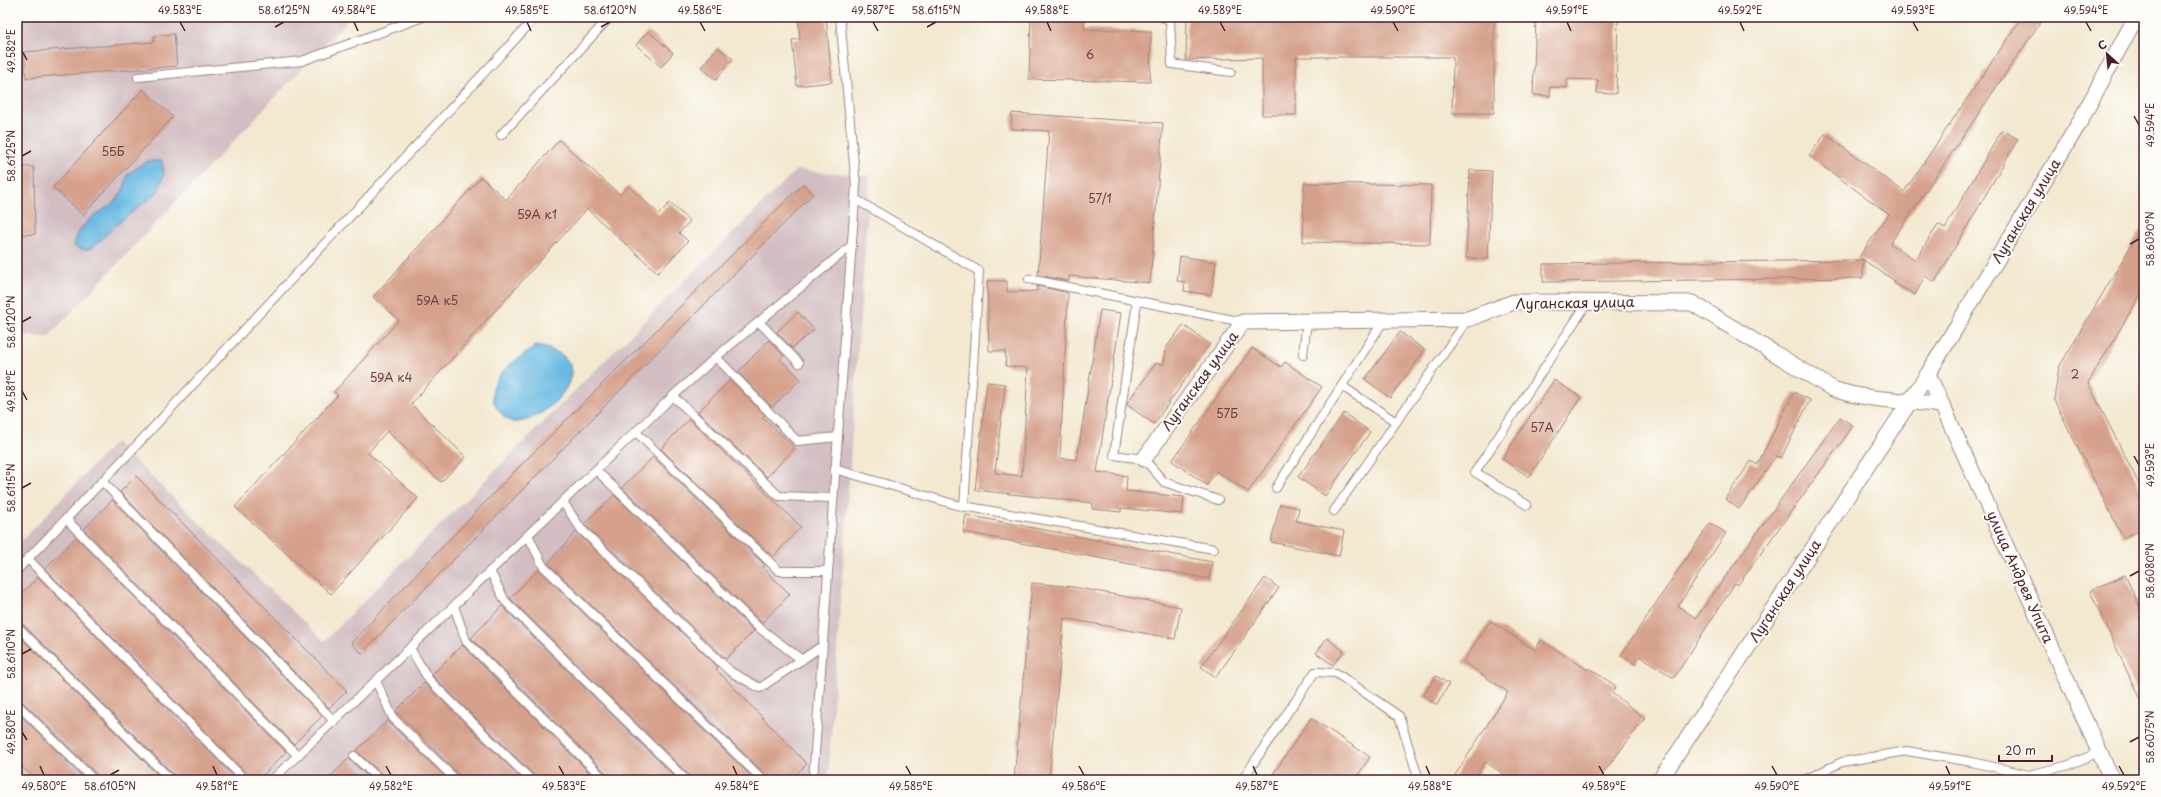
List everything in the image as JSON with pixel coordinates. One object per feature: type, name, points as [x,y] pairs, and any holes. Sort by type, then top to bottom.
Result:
[{"type":"street","name":"Луганская улица","points":[[1660,780],[1928,374],[2078,125],[2136,17]]},
{"type":"street","name":"Луганская улица","points":[[1144,459],[1243,322],[1468,319],[1514,302],[1692,302],[1833,389],[1853,396],[1942,405]]},
{"type":"street","name":"улица Андрея Упита","points":[[1928,374],[2112,780]]},
{"type":"lane","points":[[138,77],[302,61],[422,17]]},
{"type":"lane","points":[[17,570],[102,482],[536,17]]},
{"type":"lane","points":[[501,135],[610,17]]},
{"type":"lane","points":[[813,780],[856,186],[840,17]]},
{"type":"lane","points":[[1162,17],[1170,20],[1172,64],[1231,72]]},
{"type":"lane","points":[[855,199],[979,271],[964,507]]},
{"type":"lane","points":[[272,780],[673,396],[716,357],[852,245]]},
{"type":"lane","points":[[1029,279],[1136,302],[1243,322]]},
{"type":"lane","points":[[1136,302],[1114,455],[1144,459],[1164,482],[1218,500]]},
{"type":"lane","points":[[1527,505],[1475,472],[1588,302]]},
{"type":"lane","points":[[1334,511],[1468,319]]},
{"type":"lane","points":[[1276,488],[1384,320]]},
{"type":"lane","points":[[1303,355],[1307,321]]},
{"type":"lane","points":[[759,322],[799,363]]},
{"type":"lane","points":[[716,357],[797,441],[838,436]]},
{"type":"lane","points":[[1342,386],[1396,422]]},
{"type":"lane","points":[[673,396],[779,496],[833,498]]},
{"type":"lane","points":[[636,432],[779,571],[828,571]]},
{"type":"lane","points":[[835,469],[964,507],[1214,549]]},
{"type":"lane","points":[[596,470],[758,627],[802,660]]},
{"type":"lane","points":[[102,482],[334,721]]},
{"type":"lane","points":[[562,502],[581,529],[731,672],[760,688],[822,646]]},
{"type":"lane","points":[[66,519],[298,756]]},
{"type":"lane","points":[[528,535],[543,566],[763,780]]},
{"type":"lane","points":[[28,559],[245,780]]},
{"type":"lane","points":[[490,571],[505,601],[686,780]]},
{"type":"lane","points":[[454,606],[466,641],[605,780]]},
{"type":"lane","points":[[17,626],[171,780]]},
{"type":"lane","points":[[410,648],[429,680],[531,780]]},
{"type":"lane","points":[[1242,780],[1315,672],[1336,674],[1399,716],[1419,780]]},
{"type":"lane","points":[[376,681],[393,718],[456,780]]},
{"type":"lane","points":[[17,704],[94,780]]},
{"type":"lane","points":[[1804,780],[1842,762],[1907,751],[1972,762],[2032,778],[2069,765],[2099,752]]},
{"type":"lane","points":[[354,756],[380,780]]},
{"type":"shaded area","points":[[17,17],[351,17],[48,337],[17,335]]},
{"type":"shaded area","points":[[796,170],[870,176],[828,780],[17,780],[17,546],[115,442],[324,641]]},
{"type":"water","points":[[147,161],[162,161],[164,173],[158,192],[115,226],[92,248],[84,250],[74,246],[77,235],[84,225],[114,202],[125,187],[127,175]]},
{"type":"water","points":[[536,346],[559,353],[570,365],[570,378],[563,392],[551,406],[536,416],[522,421],[510,421],[504,417],[497,408],[493,398],[493,389],[496,380],[519,357]]},
{"type":"building","points":[[798,17],[826,17],[832,82],[797,86],[792,40],[800,39]]},
{"type":"building","points":[[1031,17],[1085,17],[1084,29],[1151,31],[1150,82],[1029,79]]},
{"type":"building","points":[[1187,17],[1412,19],[1412,17],[1494,17],[1494,113],[1452,113],[1453,57],[1296,57],[1296,115],[1262,115],[1262,58],[1186,60]]},
{"type":"building","points":[[1536,17],[1618,17],[1616,94],[1597,93],[1598,80],[1567,79],[1567,88],[1550,87],[1550,96],[1533,95]]},
{"type":"building","points":[[2022,17],[2044,17],[1890,244],[1916,260],[1938,224],[1945,228],[2002,130],[2018,139],[1935,282],[1925,276],[1915,295],[1894,283],[1895,281],[1859,257],[1889,214],[1809,156],[1825,134],[1904,192]]},
{"type":"building","points":[[648,31],[673,53],[661,67],[636,45]]},
{"type":"building","points":[[174,34],[177,66],[26,78],[24,52],[154,42],[154,36]]},
{"type":"building","points":[[718,47],[733,59],[716,80],[701,67]]},
{"type":"building","points":[[143,89],[173,117],[83,215],[53,187]]},
{"type":"building","points":[[1012,113],[1163,123],[1150,283],[1069,276],[1069,281],[1038,275],[1049,131],[1011,129]]},
{"type":"building","points":[[559,140],[620,195],[628,186],[659,214],[670,203],[690,221],[679,233],[688,241],[658,273],[587,209],[411,404],[466,457],[441,482],[387,431],[368,453],[418,498],[331,594],[235,507],[338,395],[334,392],[399,320],[373,297],[481,177],[506,200]]},
{"type":"building","points":[[17,167],[34,167],[35,234],[17,235]]},
{"type":"building","points":[[1470,170],[1492,171],[1488,259],[1466,258]]},
{"type":"building","points":[[1304,183],[1431,185],[1430,244],[1303,242]]},
{"type":"building","points":[[803,184],[813,194],[362,653],[351,643],[514,472]]},
{"type":"building","points":[[2144,224],[2144,289],[2088,383],[2144,494],[2144,528],[2123,538],[2054,400],[2059,367]]},
{"type":"building","points":[[1180,256],[1216,262],[1211,295],[1184,291],[1185,282],[1177,281]]},
{"type":"building","points":[[1863,260],[1863,278],[1543,282],[1543,264]]},
{"type":"building","points":[[987,281],[1007,281],[1007,292],[1037,291],[1037,286],[1068,293],[1060,458],[1077,460],[1100,310],[1121,313],[1097,472],[1127,476],[1126,491],[1184,497],[1182,514],[1121,508],[1121,512],[1092,509],[1093,503],[975,490],[987,382],[1005,384],[995,473],[1022,476],[1028,368],[1006,366],[1005,351],[989,351]]},
{"type":"building","points":[[798,312],[814,330],[792,348],[777,332]]},
{"type":"building","points":[[1183,325],[1210,344],[1154,424],[1127,405],[1127,403],[1156,363],[1164,364],[1166,348]]},
{"type":"building","points":[[1400,332],[1425,350],[1390,398],[1365,379]]},
{"type":"building","points":[[769,340],[784,356],[780,359],[801,379],[772,407],[738,372]]},
{"type":"building","points":[[1252,348],[1281,367],[1285,362],[1322,387],[1248,492],[1216,471],[1207,485],[1172,461]]},
{"type":"building","points":[[730,380],[765,415],[763,417],[795,448],[767,477],[698,412]]},
{"type":"building","points":[[1554,380],[1581,397],[1529,477],[1502,459]]},
{"type":"building","points":[[1794,392],[1810,400],[1781,458],[1776,456],[1739,509],[1725,499],[1751,461],[1757,465]]},
{"type":"building","points":[[1344,413],[1370,432],[1325,496],[1298,477]]},
{"type":"building","points":[[1840,417],[1853,426],[1738,585],[1735,583],[1674,678],[1640,656],[1635,664],[1621,655],[1710,523],[1726,533],[1678,606],[1696,618]]},
{"type":"building","points":[[688,420],[690,420],[801,527],[773,557],[661,449]]},
{"type":"building","points":[[653,457],[765,565],[763,568],[790,594],[762,623],[622,487]]},
{"type":"building","points":[[136,476],[347,691],[329,708],[120,492]]},
{"type":"building","points":[[614,495],[754,631],[726,659],[584,524]]},
{"type":"building","points":[[112,500],[322,716],[294,744],[84,529]]},
{"type":"building","points":[[1280,504],[1299,508],[1296,521],[1344,531],[1339,556],[1271,542]]},
{"type":"building","points":[[966,515],[1212,562],[1209,579],[963,532]]},
{"type":"building","points":[[576,532],[718,667],[716,669],[807,764],[790,780],[768,780],[767,776],[548,563]]},
{"type":"building","points":[[76,537],[286,752],[258,780],[250,780],[249,776],[45,569]]},
{"type":"building","points":[[538,570],[755,780],[691,780],[690,776],[510,598]]},
{"type":"building","points":[[2125,575],[2144,616],[2144,708],[2090,591]]},
{"type":"building","points":[[38,577],[237,780],[176,780],[175,776],[21,622],[17,621],[17,598]]},
{"type":"building","points":[[1265,578],[1279,588],[1216,677],[1201,667]]},
{"type":"building","points":[[1032,583],[1074,587],[1181,607],[1175,639],[1064,618],[1049,780],[1014,780]]},
{"type":"building","points":[[502,606],[678,780],[610,780],[609,776],[471,638]]},
{"type":"building","points":[[1490,621],[1535,650],[1541,640],[1588,670],[1589,668],[1616,686],[1612,693],[1645,718],[1598,780],[1513,780],[1485,762],[1474,780],[1452,780],[1508,692],[1463,662]]},
{"type":"building","points":[[17,634],[163,780],[99,780],[98,776],[21,700],[17,699]]},
{"type":"building","points":[[1327,638],[1344,651],[1333,665],[1316,653]]},
{"type":"building","points":[[462,645],[597,780],[536,780],[535,776],[432,675]]},
{"type":"building","points":[[1436,676],[1449,684],[1437,705],[1423,696]]},
{"type":"building","points":[[424,683],[523,780],[461,780],[460,776],[396,711]]},
{"type":"building","points":[[17,712],[86,780],[36,780],[17,762]]},
{"type":"building","points":[[1311,718],[1370,757],[1355,780],[1269,780]]},
{"type":"building","points":[[388,720],[448,780],[385,780],[384,776],[356,751]]},
{"type":"building","points":[[349,758],[350,760],[372,780],[327,780]]}]
